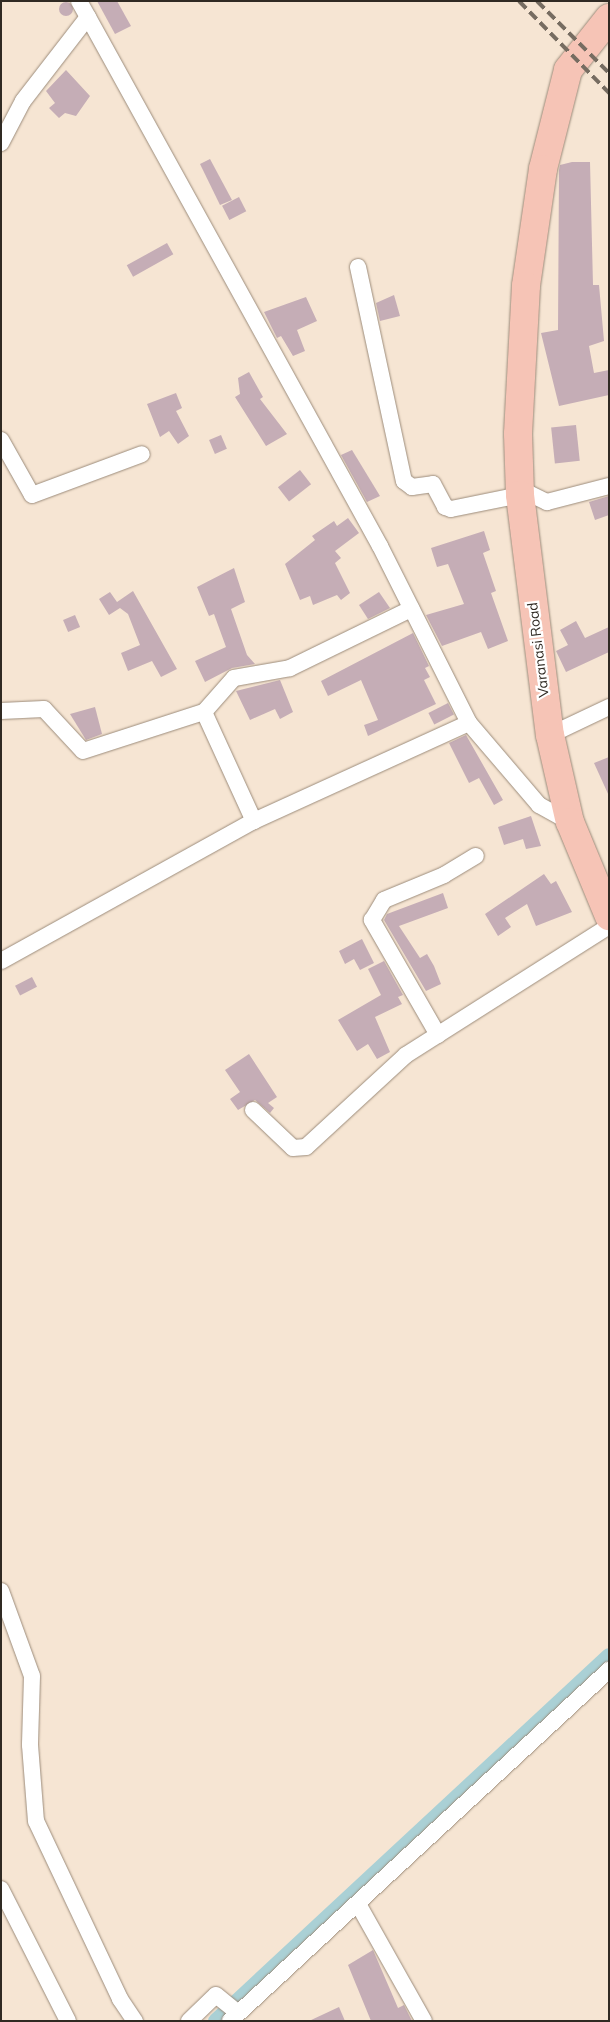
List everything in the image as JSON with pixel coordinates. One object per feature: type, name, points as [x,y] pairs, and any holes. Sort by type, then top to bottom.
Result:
[{"type":"highway","name":"Varanasi Road","points":[[609,18],[574,58],[559,100],[536,211],[522,374],[520,492],[550,735],[570,822],[609,916]]},
{"type":"street","points":[[79,1],[411,608],[469,723],[539,805],[570,822]]},
{"type":"street","points":[[1,143],[23,101],[88,17]]},
{"type":"street","points":[[358,267],[404,481],[412,487],[433,484],[445,507],[451,509],[520,492],[547,502],[609,486]]},
{"type":"street","points":[[1,440],[32,495],[142,454]]},
{"type":"street","points":[[1,711],[44,709],[83,752],[204,712],[234,678],[290,668],[411,608]]},
{"type":"street","points":[[550,735],[609,707]]},
{"type":"street","points":[[204,712],[254,821]]},
{"type":"street","points":[[1,961],[254,821],[469,723]]},
{"type":"street","points":[[438,1035],[372,920],[384,900],[444,875],[476,856]]},
{"type":"street","points":[[253,1110],[293,1148],[306,1147],[406,1055],[609,926]]},
{"type":"street","points":[[1,1591],[32,1676],[30,1745],[36,1821],[120,1999],[135,2021]]},
{"type":"street","points":[[189,2021],[212,1998],[222,1997],[234,2015],[358,1904],[609,1670]]},
{"type":"street","points":[[1,1889],[68,2021]]},
{"type":"street","points":[[358,1904],[424,2021]]},
{"type":"building","points":[[97,1],[117,1],[131,26],[115,34]]},
{"type":"building","points":[[66,2],[71,4],[73,9],[71,14],[66,16],[61,14],[59,9],[61,4]]},
{"type":"building","points":[[66,70],[90,96],[76,116],[65,113],[59,118],[49,108],[55,103],[46,91]]},
{"type":"building","points":[[210,159],[232,200],[220,205],[200,164]]},
{"type":"building","points":[[572,162],[590,162],[593,285],[599,285],[604,341],[589,346],[594,373],[609,370],[609,395],[559,406],[541,333],[558,330],[559,170],[560,165]]},
{"type":"building","points":[[239,197],[246,211],[229,220],[222,206]]},
{"type":"building","points":[[167,243],[173,254],[133,277],[127,265]]},
{"type":"building","points":[[394,295],[400,316],[380,321],[376,303]]},
{"type":"building","points":[[306,297],[317,321],[297,330],[305,351],[293,356],[281,336],[277,338],[264,312]]},
{"type":"building","points":[[249,372],[263,397],[260,399],[287,434],[266,446],[235,397],[240,394],[238,378]]},
{"type":"building","points":[[176,393],[182,408],[176,411],[189,436],[178,444],[169,431],[160,437],[147,404]]},
{"type":"building","points":[[576,425],[580,461],[555,463],[551,428]]},
{"type":"building","points":[[221,435],[227,449],[215,454],[209,440]]},
{"type":"building","points":[[352,450],[380,496],[367,502],[341,455]]},
{"type":"building","points":[[300,470],[311,484],[289,501],[278,487]]},
{"type":"building","points":[[609,496],[609,515],[595,520],[589,502]]},
{"type":"building","points":[[348,518],[359,533],[335,551],[341,558],[335,563],[350,593],[341,600],[337,595],[313,605],[310,596],[300,600],[285,564],[315,540],[312,536],[334,521],[337,526]]},
{"type":"building","points":[[484,531],[490,550],[483,553],[496,591],[491,593],[508,641],[488,649],[481,632],[442,646],[426,615],[464,604],[448,564],[437,567],[431,548]]},
{"type":"building","points":[[234,568],[245,602],[231,609],[247,655],[255,664],[232,668],[205,682],[195,661],[226,647],[214,614],[209,616],[197,587]]},
{"type":"building","points":[[133,591],[177,669],[161,677],[152,661],[128,671],[121,653],[140,645],[128,614],[120,608],[109,615],[99,599],[110,592],[117,602]]},
{"type":"building","points":[[379,592],[390,608],[368,619],[359,605]]},
{"type":"building","points":[[75,615],[80,627],[68,632],[63,620]]},
{"type":"building","points":[[576,621],[585,638],[609,627],[609,652],[566,672],[556,651],[568,645],[560,630]]},
{"type":"building","points":[[413,633],[429,666],[425,668],[430,677],[424,680],[436,704],[368,736],[364,725],[378,720],[361,680],[328,696],[321,681]]},
{"type":"building","points":[[280,680],[293,712],[280,719],[275,709],[250,720],[236,691]]},
{"type":"building","points":[[448,703],[454,715],[434,725],[428,713]]},
{"type":"building","points":[[95,707],[102,734],[86,740],[70,714]]},
{"type":"building","points":[[466,735],[503,800],[494,805],[479,778],[469,783],[449,743]]},
{"type":"building","points":[[609,757],[609,796],[594,763]]},
{"type":"building","points":[[531,816],[541,846],[526,849],[523,839],[504,845],[498,827]]},
{"type":"building","points":[[544,874],[551,884],[556,881],[572,912],[536,926],[527,904],[505,918],[511,927],[498,936],[485,914]]},
{"type":"building","points":[[443,893],[448,908],[399,926],[420,958],[427,954],[434,966],[441,984],[426,991],[384,920],[387,914]]},
{"type":"building","points":[[362,939],[374,963],[360,970],[354,959],[345,964],[339,951]]},
{"type":"building","points":[[384,961],[403,995],[398,997],[402,1004],[375,1017],[390,1052],[377,1059],[368,1044],[357,1051],[338,1020],[381,995],[368,969]]},
{"type":"building","points":[[32,977],[37,987],[20,995],[15,986]]},
{"type":"building","points":[[249,1054],[277,1097],[268,1103],[274,1108],[270,1113],[255,1100],[238,1110],[230,1099],[240,1092],[225,1070]]},
{"type":"building","points":[[373,1950],[398,2008],[404,2005],[412,2021],[371,2021],[348,1965]]},
{"type":"building","points":[[339,2007],[345,2021],[309,2021]]},
{"type":"waterway","points":[[216,2021],[609,1656]]},
{"type":"railway","points":[[519,1],[609,93]]},
{"type":"railway","points":[[537,1],[609,73]]}]
